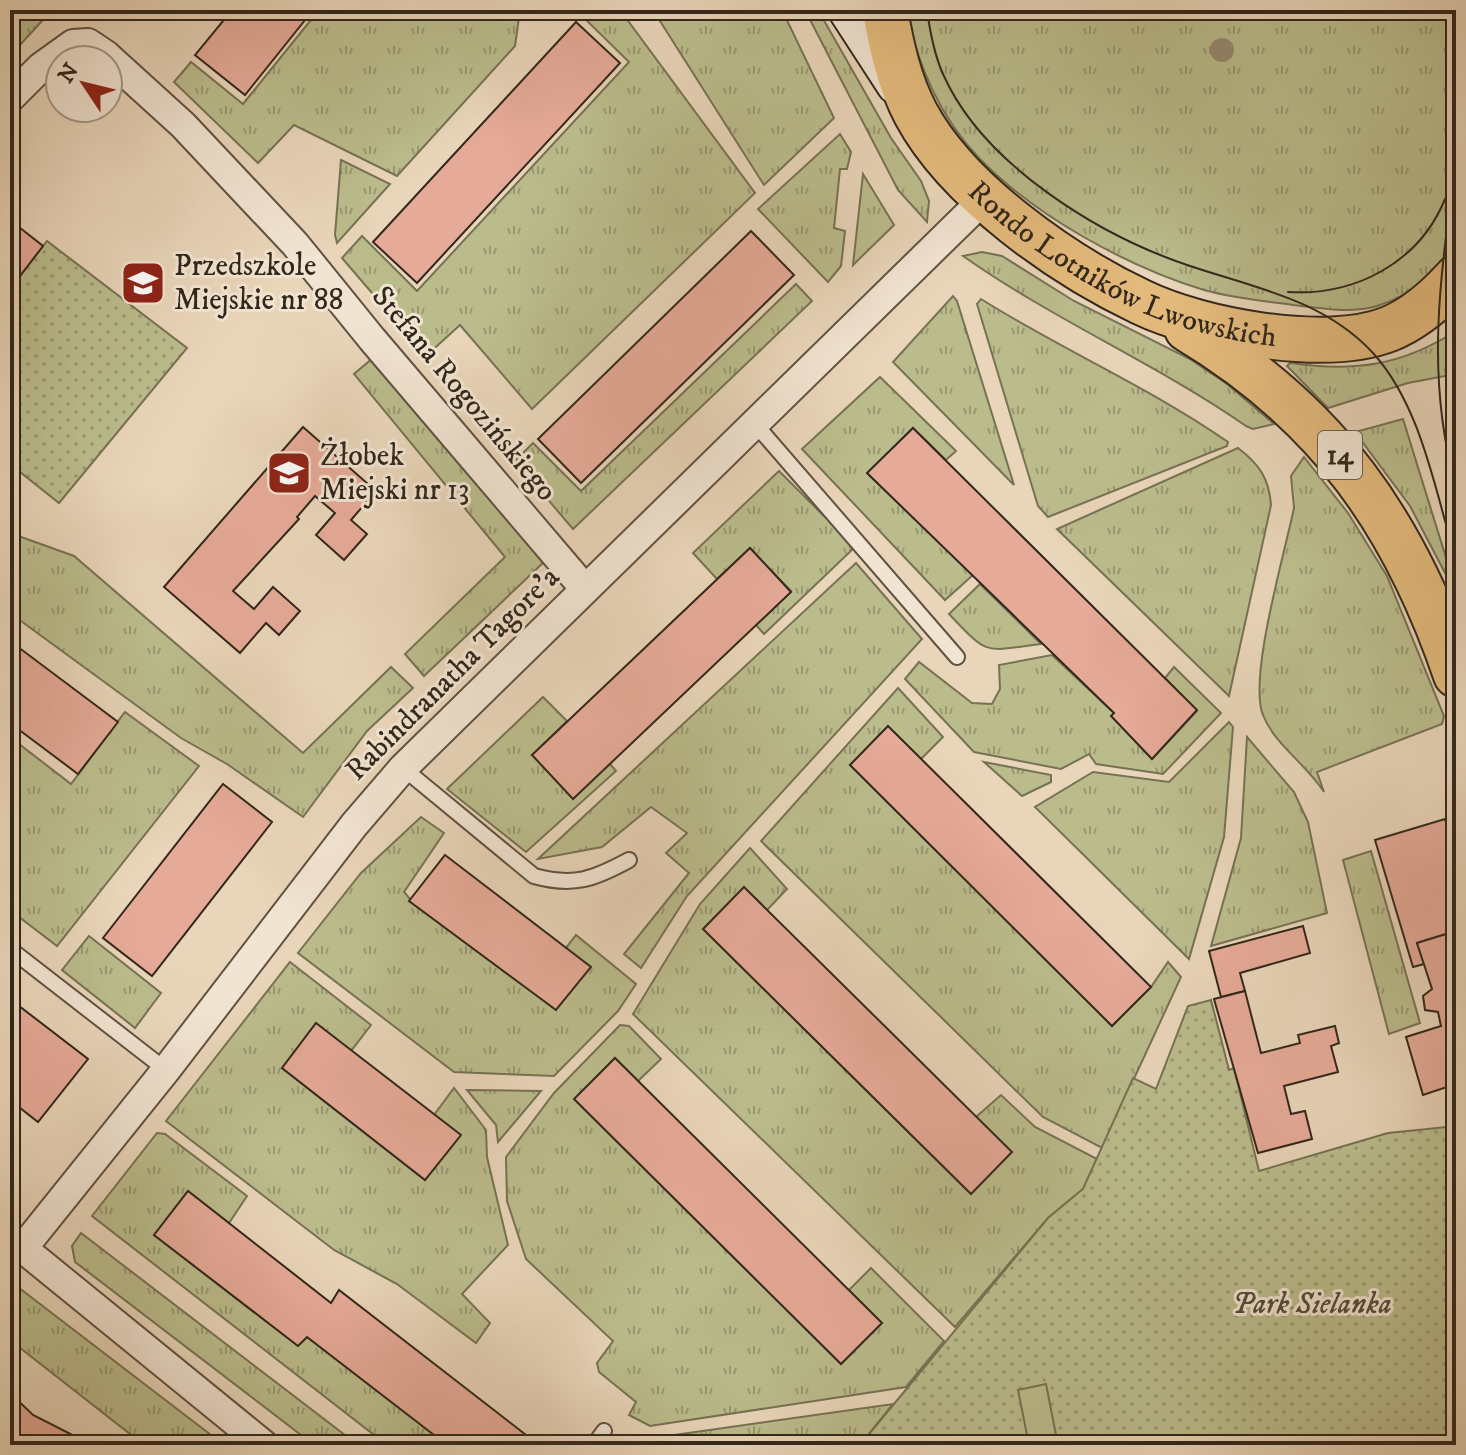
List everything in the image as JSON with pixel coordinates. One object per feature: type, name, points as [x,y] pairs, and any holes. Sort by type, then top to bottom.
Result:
[{"type":"main road","points":[[849,10],[916,114]]},
{"type":"main road","name":"Rondo Lotników Lwowskich","points":[[885,10],[890,42],[916,114],[937,145],[986,197],[1062,256],[1144,303],[1251,333],[1328,340],[1388,329],[1416,315],[1456,278]]},
{"type":"main road","name":"14","points":[[1144,303],[1237,361],[1273,389],[1308,419],[1340,456],[1375,501],[1414,569],[1435,612],[1456,675]]},
{"type":"street","name":"Stefana Rogozińskiego","points":[[10,98],[41,67],[73,44],[88,43],[106,55],[183,125],[295,244],[585,589]]},
{"type":"street","name":"Rabindranatha Tagore'a","points":[[17,1243],[166,1070],[354,825],[403,768],[986,197]]},
{"type":"street","points":[[17,1243],[264,1445]]},
{"type":"lane","points":[[756,425],[957,657]]},
{"type":"lane","points":[[403,768],[534,876],[561,883],[598,877],[629,860]]},
{"type":"lane","points":[[10,949],[166,1070]]},
{"type":"lane","points":[[594,1445],[604,1431]]},
{"type":"green space","points":[[10,10],[52,10],[10,56]]},
{"type":"green space","points":[[319,10],[520,10],[515,46],[397,176],[294,125],[258,163],[174,82],[191,62],[243,104]]},
{"type":"green space","points":[[583,10],[620,10],[755,193],[532,409],[460,325],[426,356],[342,258],[362,236],[417,291],[629,62],[580,14]]},
{"type":"green space","points":[[653,10],[782,10],[834,118],[764,185]]},
{"type":"green space","points":[[805,10],[818,10],[891,138],[921,181],[929,201],[927,222],[898,190]]},
{"type":"green space","points":[[905,10],[1456,10],[1456,244],[1431,273],[1402,296],[1356,310],[1325,309],[1226,295],[1145,268],[1055,219],[1002,180],[980,159],[953,126],[932,90]]},
{"type":"green space","points":[[840,134],[851,152],[847,169],[840,169],[834,228],[845,231],[841,266],[828,282],[758,209]]},
{"type":"green space","points":[[341,160],[390,184],[337,243],[335,235]]},
{"type":"green space","points":[[863,174],[894,225],[853,265]]},
{"type":"green space","points":[[47,241],[187,348],[59,503],[10,464],[10,289]]},
{"type":"green space","points":[[982,252],[1002,256],[1074,301],[1190,359],[1227,384],[1274,424],[1253,429],[1246,426],[1176,382],[1033,301],[963,256]]},
{"type":"green space","points":[[796,284],[812,301],[573,529],[515,461],[533,443],[581,491]]},
{"type":"green space","points":[[953,296],[957,301],[1014,485],[893,362]]},
{"type":"green space","points":[[981,299],[1198,422],[1228,442],[1227,446],[1048,517],[1038,506],[977,304]]},
{"type":"green space","points":[[1456,331],[1456,374],[1408,383],[1328,408],[1287,366],[1290,363],[1335,367],[1376,364],[1416,352]]},
{"type":"green space","points":[[373,358],[545,561],[424,676],[405,654],[505,557],[354,374]]},
{"type":"green space","points":[[880,377],[956,451],[946,460],[913,428],[868,474],[973,575],[945,600],[802,449]]},
{"type":"green space","points":[[1403,419],[1456,594],[1410,506],[1355,432]]},
{"type":"green space","points":[[1238,448],[1262,472],[1271,505],[1229,696],[1057,529]]},
{"type":"green space","points":[[1304,457],[1348,513],[1387,576],[1444,716],[1442,724],[1317,772],[1324,792],[1268,726],[1260,697],[1264,645],[1294,508],[1291,476]]},
{"type":"green space","points":[[779,471],[855,547],[764,634],[756,625],[791,591],[750,548],[717,579],[693,553]]},
{"type":"green space","points":[[10,533],[74,556],[303,753],[391,667],[413,688],[367,731],[303,817],[227,764],[181,738],[10,613]]},
{"type":"green space","points":[[856,563],[922,639],[687,896],[641,968],[624,954],[689,873],[666,853],[687,833],[651,807],[602,847],[538,859]]},
{"type":"green space","points":[[980,584],[1041,644],[989,648],[962,628],[949,614]]},
{"type":"green space","points":[[1052,655],[1114,713],[1112,716],[1152,759],[1197,711],[1165,678],[1174,667],[1221,713],[1163,774],[1096,764],[1089,754],[1061,769],[974,752],[905,679],[919,662],[972,703],[992,704],[1000,689],[999,665]]},
{"type":"green space","points":[[898,688],[943,737],[921,759],[888,727],[850,765],[1112,1026],[1151,987],[1168,962],[1181,977],[1102,1148],[1043,1117],[761,841]]},
{"type":"green space","points":[[543,697],[567,721],[532,755],[610,764],[616,771],[526,852],[447,789]]},
{"type":"green space","points":[[125,712],[199,766],[57,946],[10,910],[10,737],[71,784]]},
{"type":"green space","points":[[1229,722],[1233,727],[1224,837],[1189,959],[1035,807],[1093,772],[1169,782]]},
{"type":"green space","points":[[1247,737],[1294,792],[1308,822],[1327,913],[1211,946],[1241,838]]},
{"type":"green space","points":[[984,762],[1051,775],[1051,782],[1022,796]]},
{"type":"green space","points":[[421,817],[444,833],[404,892],[410,899],[556,1010],[566,948],[576,935],[636,984],[618,1011],[554,1076],[454,1072],[298,953],[361,873]]},
{"type":"green space","points":[[750,848],[787,889],[767,910],[744,888],[703,929],[970,1193],[976,1117],[1001,1095],[1035,1127],[1097,1159],[1083,1189],[1048,1218],[955,1327],[633,1014],[700,904]]},
{"type":"green space","points":[[1371,851],[1420,1023],[1389,1034],[1343,860]]},
{"type":"green space","points":[[89,936],[161,993],[135,1028],[62,970]]},
{"type":"green space","points":[[290,962],[371,1025],[351,1051],[316,1024],[282,1068],[425,1180],[460,1136],[434,1115],[454,1088],[486,1130],[487,1157],[508,1245],[462,1294],[490,1323],[476,1343],[397,1284],[334,1250],[166,1121]]},
{"type":"green space","name":"Park Sielanka","points":[[1211,1000],[1229,1070],[1234,1068],[1259,1171],[1388,1133],[1456,1126],[1456,1445],[860,1445],[1048,1218],[1083,1189],[1133,1078],[1156,1089],[1188,1006]]},
{"type":"green space","points":[[620,1025],[629,1026],[661,1059],[638,1081],[615,1058],[575,1100],[841,1364],[882,1323],[849,1290],[871,1268],[944,1341],[906,1387],[650,1426],[629,1415],[636,1402],[599,1372],[597,1363],[613,1341],[526,1259],[507,1201],[506,1157],[554,1093]]},
{"type":"green space","points":[[467,1090],[541,1091],[498,1142],[496,1125]]},
{"type":"green space","points":[[157,1133],[165,1134],[247,1196],[229,1223],[188,1191],[154,1235],[298,1346],[307,1337],[447,1445],[387,1445],[92,1216]]},
{"type":"green space","points":[[81,1233],[358,1445],[314,1445],[75,1262],[72,1246]]},
{"type":"green space","points":[[10,1281],[224,1445],[144,1445],[10,1340]]},
{"type":"green space","points":[[1046,1384],[1058,1445],[1029,1445],[1018,1390]]},
{"type":"green space","points":[[893,1404],[860,1445],[625,1442]]},
{"type":"building","points":[[232,10],[313,10],[245,95],[195,55]]},
{"type":"building","points":[[576,22],[620,63],[417,283],[373,242]]},
{"type":"building","points":[[10,220],[43,246],[10,289]]},
{"type":"building","points":[[751,231],[794,275],[581,483],[538,439]]},
{"type":"building","points":[[303,427],[376,491],[351,520],[367,534],[344,560],[316,535],[335,513],[315,496],[297,517],[299,519],[233,591],[254,609],[273,587],[300,611],[279,635],[266,623],[240,653],[164,587]]},
{"type":"building","points":[[913,428],[1197,710],[1152,759],[1111,716],[1114,713],[867,473]]},
{"type":"building","points":[[750,548],[791,592],[573,799],[532,755]]},
{"type":"building","points":[[10,641],[118,722],[78,774],[10,723]]},
{"type":"building","points":[[888,726],[1151,987],[1112,1026],[850,765]]},
{"type":"building","points":[[223,784],[272,822],[152,976],[103,938]]},
{"type":"building","points":[[1445,819],[1456,861],[1456,931],[1417,943],[1424,964],[1413,967],[1375,840]]},
{"type":"building","points":[[445,855],[591,967],[556,1010],[409,901]]},
{"type":"building","points":[[744,887],[1012,1152],[971,1194],[703,929]]},
{"type":"building","points":[[1303,926],[1310,953],[1240,973],[1245,991],[1221,997],[1209,951]]},
{"type":"building","points":[[1456,931],[1456,1084],[1423,1095],[1406,1037],[1441,1026],[1438,1012],[1425,1010],[1423,996],[1432,989],[1417,943]]},
{"type":"building","points":[[1245,991],[1261,1053],[1300,1043],[1298,1035],[1335,1026],[1339,1043],[1331,1046],[1338,1072],[1284,1086],[1291,1114],[1305,1111],[1312,1139],[1258,1153],[1214,999]]},
{"type":"building","points":[[10,999],[88,1059],[38,1122],[10,1100]]},
{"type":"building","points":[[316,1023],[461,1135],[425,1180],[282,1068]]},
{"type":"building","points":[[615,1058],[882,1323],[841,1364],[574,1099]]},
{"type":"building","points":[[188,1191],[331,1303],[339,1290],[539,1445],[447,1445],[307,1337],[298,1346],[154,1235]]},
{"type":"building","points":[[10,1393],[33,1415],[92,1445],[10,1445]]},
{"type":"tram line","points":[[927,10],[940,66],[961,107],[1015,167],[1048,193],[1083,216],[1155,253],[1311,308],[1354,335],[1373,353],[1390,375],[1415,424],[1456,559]]},
{"type":"tram line","points":[[1448,10],[1456,43]]},
{"type":"tram line","points":[[1456,166],[1438,326],[1441,406],[1446,446],[1456,486]]},
{"type":"tram line","points":[[1288,292],[1337,288],[1382,271],[1402,258],[1419,241],[1434,222],[1445,199]]},
{"type":"place","name":"Przedszkole Miejskie nr 88","points":[[143,283]]},
{"type":"place","name":"Żłobek Miejski nr 13","points":[[289,473]]}]
